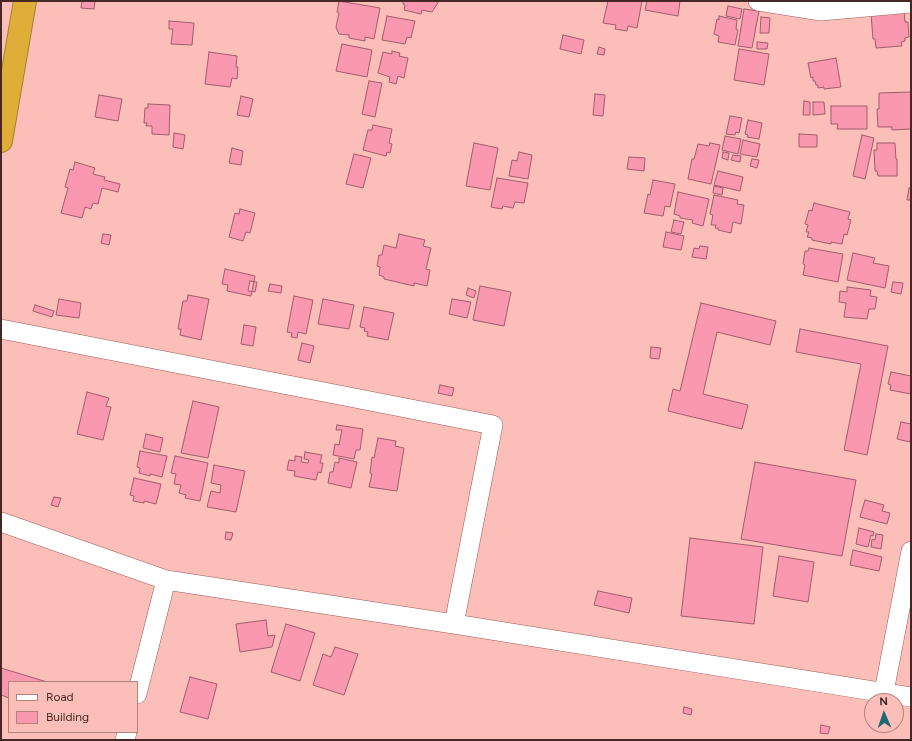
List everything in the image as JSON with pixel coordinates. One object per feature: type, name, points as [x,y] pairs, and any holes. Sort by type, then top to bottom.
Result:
[{"type":"highway","points":[[1,141],[25,1]]},
{"type":"street","points":[[758,1],[821,11],[911,3]]},
{"type":"street","points":[[1,329],[493,425],[454,624]]},
{"type":"street","points":[[1,522],[166,580],[454,624],[911,697]]},
{"type":"street","points":[[884,692],[911,552]]},
{"type":"street","points":[[138,690],[166,580]]},
{"type":"building","points":[[82,1],[95,1],[94,9],[81,8]]},
{"type":"building","points":[[339,1],[380,8],[374,39],[365,37],[365,41],[349,38],[349,35],[339,34],[336,27],[339,13],[337,12]]},
{"type":"building","points":[[403,1],[439,1],[432,12],[422,10],[421,14],[404,10],[405,5],[403,4]]},
{"type":"building","points":[[608,1],[642,1],[637,28],[628,26],[627,31],[615,29],[616,25],[603,23]]},
{"type":"building","points":[[647,1],[680,1],[678,16],[645,10]]},
{"type":"building","points":[[728,6],[742,9],[740,19],[726,16]]},
{"type":"building","points":[[744,9],[759,11],[752,48],[738,46]]},
{"type":"building","points":[[904,11],[905,22],[908,22],[909,37],[905,38],[905,41],[901,42],[902,46],[876,48],[875,39],[873,39],[871,14]]},
{"type":"building","points":[[387,16],[415,21],[411,38],[407,37],[405,44],[382,40]]},
{"type":"building","points":[[719,16],[737,20],[736,29],[738,30],[735,45],[718,42],[719,36],[714,34]]},
{"type":"building","points":[[761,17],[770,18],[769,33],[760,33]]},
{"type":"building","points":[[169,21],[194,23],[192,45],[171,44],[173,29],[169,29]]},
{"type":"building","points":[[563,35],[584,40],[581,54],[560,49]]},
{"type":"building","points":[[757,42],[768,43],[767,49],[757,49]]},
{"type":"building","points":[[342,44],[372,50],[367,77],[336,71]]},
{"type":"building","points":[[599,47],[605,49],[604,55],[597,54]]},
{"type":"building","points":[[739,49],[769,54],[764,85],[734,80]]},
{"type":"building","points":[[392,51],[400,53],[399,56],[408,58],[404,78],[398,76],[396,84],[389,82],[390,77],[378,73],[383,52],[392,54]]},
{"type":"building","points":[[209,52],[237,56],[237,79],[232,78],[230,87],[205,84]]},
{"type":"building","points":[[836,58],[841,87],[824,89],[824,87],[818,88],[818,85],[816,85],[815,81],[813,81],[813,77],[811,78],[808,63]]},
{"type":"building","points":[[369,81],[382,83],[375,117],[362,114]]},
{"type":"building","points":[[911,92],[911,129],[892,130],[892,127],[878,127],[877,109],[879,109],[879,93]]},
{"type":"building","points":[[595,94],[605,95],[603,116],[593,115]]},
{"type":"building","points":[[99,95],[122,99],[118,121],[95,117]]},
{"type":"building","points":[[241,96],[253,99],[249,117],[237,115]]},
{"type":"building","points":[[804,101],[810,102],[810,115],[803,115]]},
{"type":"building","points":[[813,102],[824,102],[825,114],[813,115]]},
{"type":"building","points":[[148,104],[170,105],[169,135],[152,134],[152,126],[146,126],[147,123],[144,123],[145,108],[148,108]]},
{"type":"building","points":[[831,106],[867,106],[867,129],[837,129],[838,124],[831,124]]},
{"type":"building","points":[[730,116],[742,118],[739,133],[736,132],[735,135],[726,134]]},
{"type":"building","points":[[748,120],[762,123],[759,139],[747,137],[748,135],[745,134]]},
{"type":"building","points":[[373,125],[392,129],[389,143],[392,144],[390,153],[387,152],[386,156],[363,150],[368,130],[372,130]]},
{"type":"building","points":[[174,133],[185,135],[183,149],[173,147]]},
{"type":"building","points":[[799,134],[817,135],[817,147],[799,147]]},
{"type":"building","points":[[862,135],[874,138],[865,179],[853,176]]},
{"type":"building","points":[[725,136],[741,139],[738,154],[722,150]]},
{"type":"building","points":[[743,140],[760,144],[757,157],[740,154]]},
{"type":"building","points":[[474,143],[498,148],[490,190],[466,186]]},
{"type":"building","points":[[710,143],[720,145],[711,184],[688,179],[692,159],[694,159],[698,144],[709,146]]},
{"type":"building","points":[[877,143],[895,143],[897,176],[878,176],[877,171],[875,171],[874,150],[877,150]]},
{"type":"building","points":[[232,148],[243,151],[241,165],[229,163]]},
{"type":"building","points":[[519,152],[532,155],[528,179],[509,176],[512,160],[517,161]]},
{"type":"building","points":[[723,152],[729,153],[728,160],[722,158]]},
{"type":"building","points":[[354,154],[371,158],[363,188],[346,184]]},
{"type":"building","points":[[733,155],[741,156],[740,162],[731,160]]},
{"type":"building","points":[[629,157],[645,158],[644,171],[627,169]]},
{"type":"building","points":[[752,159],[759,160],[757,168],[750,166]]},
{"type":"building","points":[[75,162],[95,168],[93,174],[105,177],[104,180],[120,184],[118,192],[102,188],[98,204],[93,203],[91,209],[85,207],[82,218],[61,213],[68,188],[65,187],[70,169],[73,170]]},
{"type":"building","points":[[718,171],[743,177],[740,191],[714,185]]},
{"type":"building","points":[[497,178],[528,183],[524,203],[515,202],[513,208],[503,206],[502,209],[491,207]]},
{"type":"building","points":[[653,180],[675,184],[670,207],[665,206],[663,216],[644,213]]},
{"type":"building","points":[[714,186],[723,188],[722,195],[713,193]]},
{"type":"building","points":[[909,188],[911,189],[911,200],[907,200]]},
{"type":"building","points":[[678,192],[709,199],[703,226],[692,223],[693,220],[680,218],[680,216],[674,214]]},
{"type":"building","points":[[714,195],[738,200],[737,204],[744,205],[741,224],[733,222],[731,233],[718,230],[718,228],[715,228],[716,225],[711,225],[713,215],[710,214]]},
{"type":"building","points":[[814,203],[850,212],[848,219],[851,220],[847,235],[844,234],[842,244],[831,242],[831,244],[812,240],[812,238],[807,237],[809,232],[806,232],[808,225],[805,224],[809,210],[812,211]]},
{"type":"building","points":[[240,209],[255,213],[250,233],[246,232],[243,241],[229,237],[235,213],[239,214]]},
{"type":"building","points":[[674,220],[684,222],[681,234],[671,232]]},
{"type":"building","points":[[666,232],[684,236],[681,250],[663,247]]},
{"type":"building","points":[[103,234],[111,235],[109,245],[101,243]]},
{"type":"building","points":[[399,234],[425,240],[423,246],[431,248],[426,269],[430,270],[427,286],[414,283],[414,286],[384,279],[384,277],[379,275],[380,267],[377,266],[379,255],[382,255],[384,245],[396,248]]},
{"type":"building","points":[[700,246],[708,247],[706,259],[692,257],[694,248],[699,249]]},
{"type":"building","points":[[809,248],[843,254],[838,282],[803,275],[805,251],[808,251]]},
{"type":"building","points":[[853,253],[875,258],[873,263],[889,266],[885,288],[847,280]]},
{"type":"building","points":[[225,269],[255,276],[251,296],[227,291],[228,285],[222,284]]},
{"type":"building","points":[[250,281],[257,282],[255,292],[248,291]]},
{"type":"building","points":[[893,282],[903,283],[901,294],[891,292]]},
{"type":"building","points":[[270,284],[282,286],[281,293],[268,291]]},
{"type":"building","points":[[480,286],[511,292],[504,326],[473,320]]},
{"type":"building","points":[[847,287],[871,290],[870,296],[877,297],[875,309],[869,309],[867,319],[844,317],[846,303],[839,302],[840,291],[847,292]]},
{"type":"building","points":[[468,288],[476,291],[474,298],[466,295]]},
{"type":"building","points":[[188,295],[209,299],[201,340],[180,335],[181,329],[178,329],[183,301],[187,301]]},
{"type":"building","points":[[294,296],[313,300],[306,334],[298,332],[297,338],[291,337],[292,333],[287,332]]},
{"type":"building","points":[[59,299],[81,303],[79,318],[56,315]]},
{"type":"building","points":[[323,299],[354,305],[349,329],[318,324]]},
{"type":"building","points":[[452,299],[471,302],[467,318],[449,314]]},
{"type":"building","points":[[701,303],[776,321],[770,345],[717,332],[703,394],[748,405],[742,429],[668,411],[673,389],[680,391]]},
{"type":"building","points":[[35,305],[54,311],[52,317],[33,311]]},
{"type":"building","points":[[364,307],[394,313],[388,340],[367,336],[368,332],[364,331],[365,328],[360,327]]},
{"type":"building","points":[[244,325],[256,327],[253,346],[241,344]]},
{"type":"building","points":[[800,329],[888,346],[867,455],[844,450],[861,364],[796,352]]},
{"type":"building","points":[[302,343],[314,346],[310,363],[298,360]]},
{"type":"building","points":[[651,347],[661,348],[659,359],[650,358]]},
{"type":"building","points":[[891,372],[911,376],[911,394],[890,390],[891,385],[888,384]]},
{"type":"building","points":[[440,385],[454,388],[452,396],[438,393]]},
{"type":"building","points":[[87,392],[109,398],[106,406],[111,407],[103,440],[77,434]]},
{"type":"building","points":[[193,401],[219,407],[208,458],[181,453]]},
{"type":"building","points":[[901,422],[911,424],[910,442],[897,439]]},
{"type":"building","points":[[337,425],[363,429],[360,450],[356,450],[354,459],[333,455],[335,444],[339,445],[342,430],[336,430]]},
{"type":"building","points":[[146,434],[163,438],[160,452],[143,448]]},
{"type":"building","points":[[378,438],[396,441],[395,446],[404,448],[397,491],[369,487],[372,474],[370,473],[372,457],[374,458]]},
{"type":"building","points":[[140,451],[167,456],[162,477],[139,473],[140,468],[137,467]]},
{"type":"building","points":[[305,452],[322,455],[320,463],[323,463],[321,473],[318,472],[316,480],[294,476],[295,471],[287,470],[289,460],[295,461],[295,456],[302,457],[301,462],[308,463],[309,460],[304,459]]},
{"type":"building","points":[[175,456],[208,463],[200,501],[185,498],[186,495],[179,493],[181,485],[174,484],[176,474],[171,473]]},
{"type":"building","points":[[339,458],[357,462],[351,488],[328,483],[330,472],[333,472],[335,462],[339,463]]},
{"type":"building","points":[[755,462],[856,480],[842,556],[741,539]]},
{"type":"building","points":[[214,465],[245,471],[236,512],[207,507],[211,491],[220,493],[221,485],[211,483]]},
{"type":"building","points":[[134,478],[161,484],[156,504],[144,501],[144,503],[133,501],[134,496],[130,495]]},
{"type":"building","points":[[54,497],[61,498],[58,507],[51,505]]},
{"type":"building","points":[[865,500],[884,505],[882,511],[890,513],[887,524],[860,517]]},
{"type":"building","points":[[859,528],[874,532],[873,536],[871,535],[868,547],[856,544]]},
{"type":"building","points":[[226,532],[233,533],[231,540],[225,539]]},
{"type":"building","points":[[876,534],[883,535],[881,549],[871,547],[872,539],[875,540]]},
{"type":"building","points":[[690,538],[763,547],[754,624],[681,616]]},
{"type":"building","points":[[853,550],[882,557],[879,571],[850,565]]},
{"type":"building","points":[[779,556],[814,562],[808,602],[773,596]]},
{"type":"building","points":[[598,591],[632,598],[629,613],[594,605]]},
{"type":"building","points":[[266,620],[268,636],[275,635],[272,647],[240,652],[236,624]]},
{"type":"building","points":[[286,624],[315,633],[300,681],[271,672]]},
{"type":"building","points":[[335,647],[358,654],[344,695],[313,685],[323,654],[331,657]]},
{"type":"building","points":[[1,668],[44,681],[8,681],[8,698],[1,695]]},
{"type":"building","points":[[190,677],[217,684],[208,719],[180,712]]},
{"type":"building","points":[[684,707],[692,709],[691,715],[683,713]]},
{"type":"building","points":[[821,725],[830,727],[828,734],[820,733]]}]
